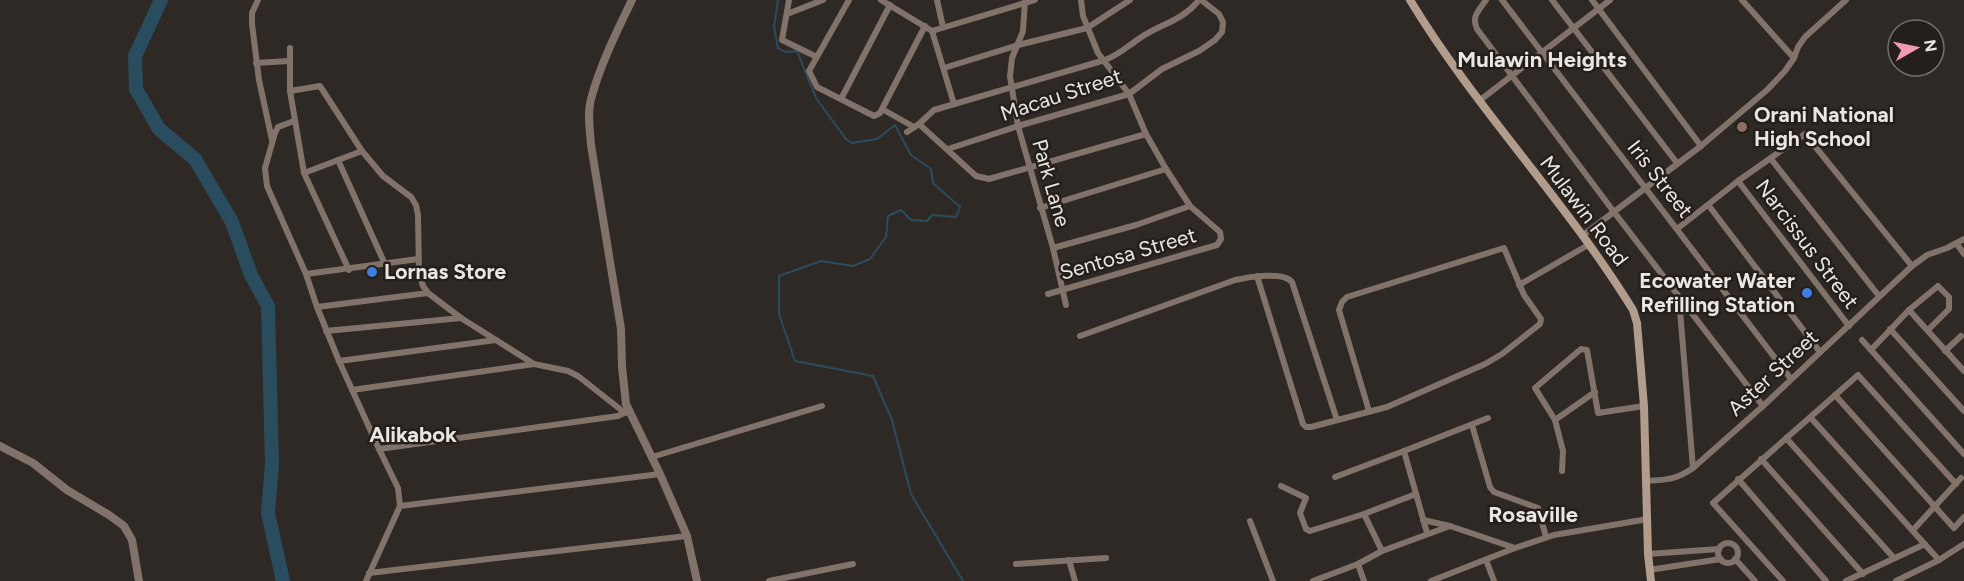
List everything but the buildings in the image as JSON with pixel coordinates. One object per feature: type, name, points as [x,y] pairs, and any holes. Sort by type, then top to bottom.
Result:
[{"type":"main road","name":"Mulawin Road","points":[[1410,0],[1431,35],[1582,236],[1633,310],[1644,406],[1645,481],[1651,581]]},
{"type":"street","points":[[258,0],[252,13],[256,63],[272,141]]},
{"type":"street","points":[[632,0],[617,31],[590,100],[591,145],[621,329],[623,387],[627,411],[652,457],[687,536],[697,581]]},
{"type":"street","points":[[789,0],[782,40],[817,57]]},
{"type":"street","points":[[787,14],[823,0]]},
{"type":"street","points":[[849,0],[809,70],[817,87],[873,116],[880,113],[925,26]]},
{"type":"street","points":[[881,0],[932,31],[954,104]]},
{"type":"street","points":[[896,0],[898,9]]},
{"type":"street","points":[[937,0],[943,27]]},
{"type":"street","points":[[932,31],[1035,0]]},
{"type":"street","points":[[1053,248],[1136,225],[1190,206],[1146,134],[1129,94],[1098,53],[1088,28],[1081,0]]},
{"type":"street","points":[[944,68],[1018,45],[1088,28],[1130,0]]},
{"type":"street","points":[[907,132],[934,110],[1105,60],[1125,50],[1141,37],[1177,20],[1200,0]]},
{"type":"street","name":"Macau Street","points":[[948,149],[1129,94],[1162,69],[1199,51],[1222,32],[1223,22],[1219,14],[1200,0]]},
{"type":"street","points":[[1486,0],[1475,17],[1474,24],[1763,406]]},
{"type":"street","name":"Iris Street","points":[[1503,0],[1791,379]]},
{"type":"street","points":[[1552,0],[1677,163]]},
{"type":"street","points":[[1592,0],[1701,146]]},
{"type":"street","points":[[1479,101],[1610,0]]},
{"type":"street","points":[[1742,0],[1794,58]]},
{"type":"street","points":[[1582,236],[1701,146],[1767,90],[1785,71],[1794,58],[1797,47],[1805,37],[1846,0]]},
{"type":"street","name":"Park Lane","points":[[1026,2],[1023,32],[1012,58],[1010,76],[1018,126],[1053,248],[1066,305]]},
{"type":"street","points":[[841,99],[890,5]]},
{"type":"street","points":[[290,48],[290,91],[304,173],[349,270]]},
{"type":"street","points":[[256,63],[289,61]]},
{"type":"street","points":[[290,91],[320,86],[362,151],[383,176],[411,197],[418,215],[419,273],[423,286],[429,293],[462,318],[534,364]]},
{"type":"street","points":[[882,109],[917,125],[982,179],[989,179],[1146,134]]},
{"type":"street","points":[[294,121],[278,127],[272,141],[266,168],[267,186],[306,274],[339,361],[398,488],[400,506],[366,581]]},
{"type":"street","points":[[1677,229],[1738,181],[1805,134],[1912,266]]},
{"type":"street","points":[[304,173],[362,151]]},
{"type":"street","points":[[1771,159],[1879,296]]},
{"type":"street","points":[[338,160],[384,262]]},
{"type":"street","points":[[1040,208],[1167,169]]},
{"type":"street","name":"Narcissus Street","points":[[1738,181],[1849,326]]},
{"type":"street","name":"Sentosa Street","points":[[1048,294],[1217,245],[1221,239],[1220,232],[1190,206]]},
{"type":"street","points":[[1709,206],[1820,352]]},
{"type":"street","name":"Aster Street","points":[[1645,481],[1681,477],[1693,468],[1763,406],[1912,266],[1927,255],[1957,244],[1964,239]]},
{"type":"street","points":[[1957,244],[1964,254]]},
{"type":"street","points":[[1520,285],[1588,245]]},
{"type":"street","points":[[1257,276],[1303,424],[1311,428],[1387,407],[1485,364],[1503,354],[1540,324],[1539,313],[1524,295],[1504,248],[1347,297],[1342,302],[1339,310],[1369,411]]},
{"type":"street","points":[[306,274],[418,259]]},
{"type":"street","points":[[1080,336],[1235,280],[1257,276],[1285,276],[1292,282],[1338,420]]},
{"type":"street","points":[[1871,350],[1909,310],[1938,286],[1949,297],[1949,309],[1928,330]]},
{"type":"street","points":[[317,307],[429,293]]},
{"type":"street","points":[[1679,297],[1693,468]]},
{"type":"street","points":[[1909,310],[1964,371]]},
{"type":"street","points":[[326,331],[462,318]]},
{"type":"street","points":[[1890,329],[1964,411]]},
{"type":"street","points":[[1945,351],[1961,336]]},
{"type":"street","points":[[339,361],[497,340]]},
{"type":"street","points":[[1862,340],[1964,454]]},
{"type":"street","points":[[1562,471],[1563,451],[1555,420],[1535,388],[1581,349],[1587,351],[1598,413],[1644,406]]},
{"type":"street","points":[[352,390],[534,364],[567,371],[578,376],[627,411]]},
{"type":"street","points":[[1784,581],[1713,503],[1858,375],[1956,484]]},
{"type":"street","points":[[1555,420],[1595,392]]},
{"type":"street","points":[[1835,395],[1954,528],[1964,516]]},
{"type":"street","points":[[652,457],[822,406]]},
{"type":"street","points":[[379,448],[595,419],[627,411]]},
{"type":"street","points":[[1335,477],[1488,418]]},
{"type":"street","points":[[1811,418],[1939,560]]},
{"type":"street","points":[[1472,425],[1490,488],[1494,492],[1538,508],[1546,537]]},
{"type":"street","points":[[1786,438],[1894,558]]},
{"type":"street","points":[[0,446],[33,463],[67,490],[109,514],[124,526],[132,540],[139,581]]},
{"type":"street","points":[[1404,451],[1427,533]]},
{"type":"street","points":[[1761,459],[1863,573]]},
{"type":"street","points":[[400,506],[660,474]]},
{"type":"street","points":[[1913,530],[1961,478]]},
{"type":"street","points":[[1738,479],[1826,581]]},
{"type":"street","points":[[1281,486],[1306,498],[1300,513],[1306,529],[1310,531],[1416,494]]},
{"type":"street","points":[[1364,514],[1382,551]]},
{"type":"street","points":[[1431,581],[1546,537],[1648,519]]},
{"type":"street","points":[[1423,520],[1450,526],[1515,548]]},
{"type":"street","points":[[1250,521],[1273,581]]},
{"type":"street","points":[[1316,581],[1358,564],[1382,551],[1450,526]]},
{"type":"street","points":[[369,573],[687,536]]},
{"type":"street","points":[[1648,554],[1719,549],[1725,544],[1733,544],[1737,551],[1735,559]]},
{"type":"street","points":[[1846,581],[1924,544]]},
{"type":"street","points":[[1896,581],[1939,560],[1964,544]]},
{"type":"street","points":[[1719,549],[1718,554],[1721,559]]},
{"type":"street","points":[[1683,551],[1684,564]]},
{"type":"street","points":[[1016,564],[1106,558]]},
{"type":"street","points":[[1649,570],[1721,559],[1728,562],[1735,559]]},
{"type":"street","points":[[1735,559],[1755,581]]},
{"type":"street","points":[[1486,560],[1494,581]]},
{"type":"street","points":[[1069,561],[1075,581]]},
{"type":"street","points":[[769,581],[853,564]]},
{"type":"street","points":[[1358,564],[1364,581]]},
{"type":"waterway","points":[[161,0],[135,56],[136,89],[159,129],[195,159],[232,222],[251,275],[268,306],[272,464],[268,513],[283,581]]},
{"type":"waterway","points":[[778,0],[774,27],[778,48],[785,52],[797,51],[816,98],[846,139],[852,143],[877,139],[895,125],[911,155],[931,169],[933,183],[960,207],[956,217],[932,215],[927,221],[911,220],[901,210],[888,216],[886,237],[870,259],[853,266],[821,261],[779,276],[779,314],[795,361],[873,376],[892,420],[911,494],[963,581]]},
{"type":"place","name":"Orani National High School","points":[[1742,127]]},
{"type":"place","name":"Lornas Store","points":[[372,272]]},
{"type":"place","name":"Ecowater Water Refilling Station","points":[[1807,293]]},
{"type":"district","name":"Mulawin Heights","points":[[1542,59]]},
{"type":"district","name":"Alikabok","points":[[413,434]]},
{"type":"district","name":"Rosaville","points":[[1533,514]]}]
